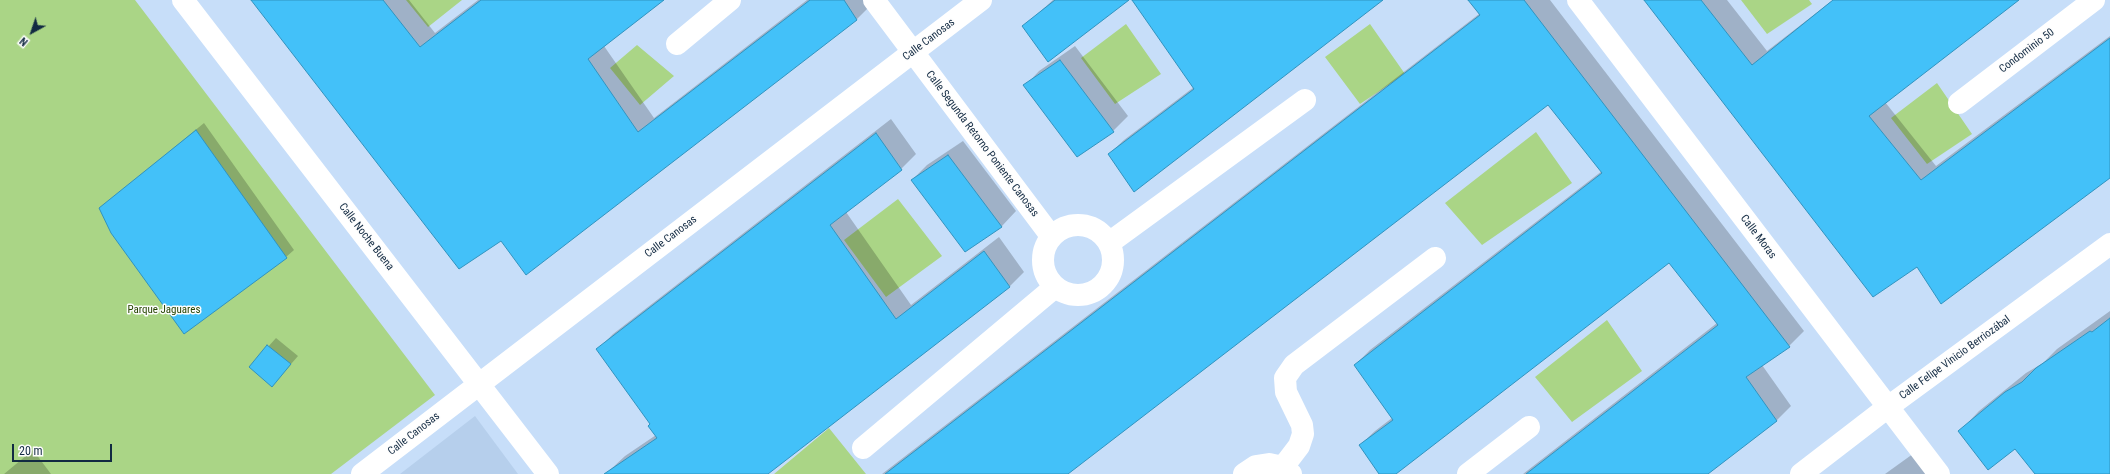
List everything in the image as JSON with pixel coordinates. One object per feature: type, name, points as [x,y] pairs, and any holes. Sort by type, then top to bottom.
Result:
[{"type":"street","name":"Calle Noche Buena","points":[[183,0],[548,474]]},
{"type":"street","points":[[676,44],[730,0]]},
{"type":"street","name":"Calle Segunda Retorno Poniente Canosas","points":[[874,0],[1051,236]]},
{"type":"street","name":"Calle Canosas","points":[[362,474],[981,0]]},
{"type":"street","name":"Calle Moras","points":[[1578,0],[1939,474]]},
{"type":"street","name":"Condominio 50","points":[[1959,103],[2094,0]]},
{"type":"street","points":[[1109,243],[1305,100]]},
{"type":"street","points":[[1082,225],[1098,231],[1109,243],[1114,259],[1110,275],[1100,288],[1085,295],[1069,295],[1054,287],[1046,276],[1042,262],[1044,248],[1051,236],[1065,226],[1082,225]]},
{"type":"street","name":"Calle Felipe Vinicio Berriozábal","points":[[1801,474],[1888,407],[2110,244]]},
{"type":"street","points":[[1244,474],[1256,466],[1269,464],[1287,471],[1299,446],[1303,434],[1302,425],[1286,392],[1285,378],[1294,365],[1436,258]]},
{"type":"street","points":[[863,448],[1054,287]]},
{"type":"street","points":[[1468,474],[1529,427]]},
{"type":"shaded area","points":[[475,416],[518,474],[400,474]]},
{"type":"green space","name":"Parque Jaguares","points":[[0,0],[135,0],[435,395],[331,474],[0,474]]},
{"type":"green space","points":[[406,0],[462,0],[428,27]]},
{"type":"green space","points":[[1741,0],[1809,0],[1812,4],[1767,34]]},
{"type":"green space","points":[[1126,24],[1161,74],[1115,104],[1081,58]]},
{"type":"green space","points":[[1370,24],[1405,74],[1360,104],[1325,57]]},
{"type":"green space","points":[[637,45],[674,76],[640,105],[610,68]]},
{"type":"green space","points":[[1937,83],[1972,134],[1927,164],[1891,118]]},
{"type":"green space","points":[[1536,132],[1572,183],[1482,245],[1445,203]]},
{"type":"green space","points":[[898,199],[942,256],[886,297],[844,240]]},
{"type":"green space","points":[[1607,320],[1642,371],[1572,422],[1535,377]]},
{"type":"green space","points":[[829,428],[866,474],[774,474]]},
{"type":"building","points":[[251,0],[383,0],[420,47],[481,0],[664,0],[588,59],[638,132],[810,0],[844,0],[857,20],[526,275],[501,241],[459,269]]},
{"type":"building","points":[[1055,0],[1129,0],[1048,62],[1022,26]]},
{"type":"building","points":[[1132,0],[1383,0],[1134,192],[1108,154],[1194,89]]},
{"type":"building","points":[[1468,0],[1524,0],[1790,347],[1746,377],[1777,421],[1708,474],[1526,474],[1718,325],[1669,263],[1396,474],[1379,474],[1359,445],[1393,420],[1354,365],[1602,173],[1548,105],[1068,474],[885,474],[1480,15]]},
{"type":"building","points":[[1644,0],[1701,0],[1752,65],[1833,0],[2019,0],[1869,116],[1921,180],[2110,38],[2110,178],[1941,304],[1917,267],[1873,297]]},
{"type":"building","points":[[1060,60],[1114,132],[1077,157],[1023,85]]},
{"type":"building","points":[[196,130],[287,258],[184,334],[111,233],[99,208]]},
{"type":"building","points":[[876,133],[902,170],[830,225],[896,319],[984,251],[1010,287],[768,474],[604,474],[657,438],[648,426],[650,424],[596,349]]},
{"type":"building","points":[[948,155],[1002,227],[965,252],[911,180]]},
{"type":"building","points":[[2110,318],[2110,474],[2035,474],[2015,449],[1988,470],[1958,431],[2005,392],[2022,382],[2036,368],[2090,331],[2092,332]]},
{"type":"building","points":[[267,345],[291,364],[272,387],[249,367]]}]
